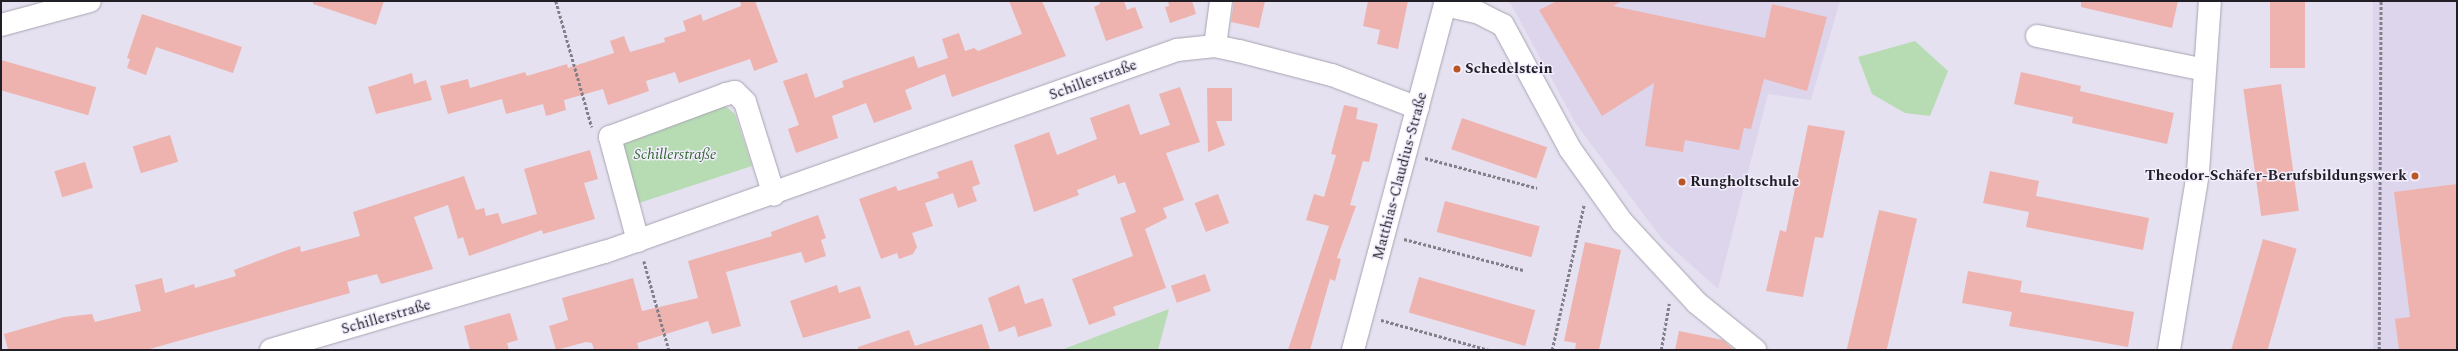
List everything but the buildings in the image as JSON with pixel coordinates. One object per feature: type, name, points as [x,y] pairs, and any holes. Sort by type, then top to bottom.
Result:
[{"type":"street","points":[[1,25],[90,1]]},
{"type":"street","points":[[1215,46],[1221,1]]},
{"type":"street","points":[[2169,350],[2198,172],[2210,1]]},
{"type":"street","points":[[1446,3],[1479,13],[1503,25],[1590,179],[1674,280],[1755,350]]},
{"type":"street","name":"Matthias-Claudius-Straße","points":[[1353,350],[1446,3]]},
{"type":"street","points":[[2037,36],[2205,70]]},
{"type":"street","name":"Schillerstraße","points":[[271,350],[638,241],[774,195],[1160,55],[1195,46],[1215,46],[1332,75],[1418,108]]},
{"type":"street","points":[[638,241],[610,137],[735,92],[745,102],[774,195]]},
{"type":"path","points":[[556,1],[592,127],[597,134],[610,137]]},
{"type":"path","points":[[2379,350],[2381,1]]},
{"type":"path","points":[[1406,152],[1537,188]]},
{"type":"path","points":[[1552,350],[1590,179]]},
{"type":"path","points":[[1385,234],[1523,270]]},
{"type":"path","points":[[638,241],[668,350]]},
{"type":"path","points":[[1661,350],[1674,280]]},
{"type":"path","points":[[1362,315],[1489,350]]},
{"type":"shaded area","name":"Rungholtschule","points":[[1506,1],[1840,1],[1811,100],[1768,94],[1718,289],[1662,239],[1576,124],[1511,4]]},
{"type":"shaded area","name":"Theodor-Schäfer-Berufsbildungswerk","points":[[2373,1],[2457,1],[2457,350],[2373,350]]},
{"type":"green space","points":[[1915,41],[1948,71],[1930,116],[1905,113],[1872,94],[1858,57]]},
{"type":"green space","name":"Schillerstraße","points":[[723,104],[735,114],[752,166],[639,203],[622,150],[628,134]]},
{"type":"green space","points":[[1169,309],[1158,350],[1061,350]]},
{"type":"place","name":"Schedelstein","points":[[1457,69]]},
{"type":"place","name":"Theodor-Schäfer-Berufsbildungswerk","points":[[2415,176]]},
{"type":"place","name":"Rungholtschule","points":[[1682,182]]}]
